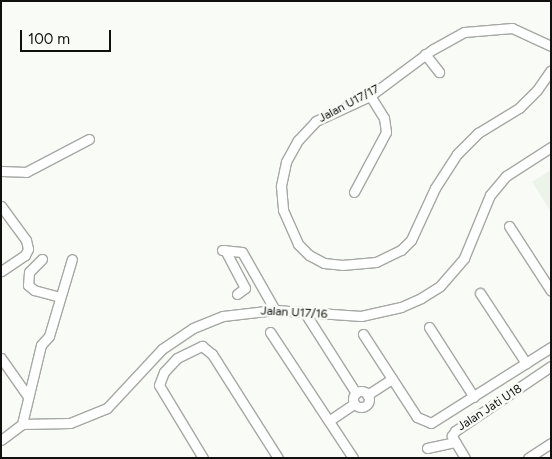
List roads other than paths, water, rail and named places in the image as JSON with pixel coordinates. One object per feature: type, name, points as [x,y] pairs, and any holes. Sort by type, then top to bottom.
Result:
[{"type":"street","name":"Jalan U17/17","points":[[551,46],[512,28],[483,28],[449,38],[370,96],[316,121],[298,140],[286,162],[281,186],[282,210],[298,244],[309,256],[324,263],[363,264],[391,256],[401,250],[412,240],[434,188],[457,154],[478,133],[519,108],[537,90],[551,70]]},
{"type":"street","points":[[425,54],[439,72]]},
{"type":"street","points":[[354,192],[386,132],[384,118],[370,96]]},
{"type":"street","points":[[1,172],[26,172],[89,139]]},
{"type":"street","name":"Jalan U17/16","points":[[22,424],[70,423],[90,417],[107,408],[162,349],[193,328],[223,316],[275,310],[344,316],[381,313],[421,298],[440,286],[456,270],[472,244],[490,194],[506,176],[551,147]]},
{"type":"street","points":[[1,206],[26,240],[28,249],[1,272]]},
{"type":"street","points":[[509,226],[551,291]]},
{"type":"street","points":[[237,294],[245,288],[224,250],[242,252],[275,310]]},
{"type":"street","points":[[42,259],[29,272],[28,284],[34,290],[60,297]]},
{"type":"street","points":[[1,440],[22,424],[27,396],[41,344],[49,336],[72,259]]},
{"type":"street","points":[[480,293],[526,363]]},
{"type":"street","points":[[305,313],[356,393],[354,404],[330,420]]},
{"type":"street","points":[[429,327],[474,396]]},
{"type":"street","points":[[270,332],[330,420],[353,458]]},
{"type":"street","points":[[363,334],[417,417],[426,422],[436,421],[551,347]]},
{"type":"street","points":[[203,458],[159,386],[164,372],[177,358],[202,346],[212,354],[278,458]]},
{"type":"street","points":[[1,358],[27,396]]},
{"type":"street","name":"Jalan Jati U18","points":[[465,458],[452,436],[459,426],[523,387],[551,366]]},
{"type":"street","points":[[356,393],[367,395],[392,379]]},
{"type":"street","points":[[354,404],[361,408],[366,405],[367,395]]},
{"type":"street","points":[[427,448],[455,442]]},
{"type":"street","points":[[528,458],[551,443]]}]
